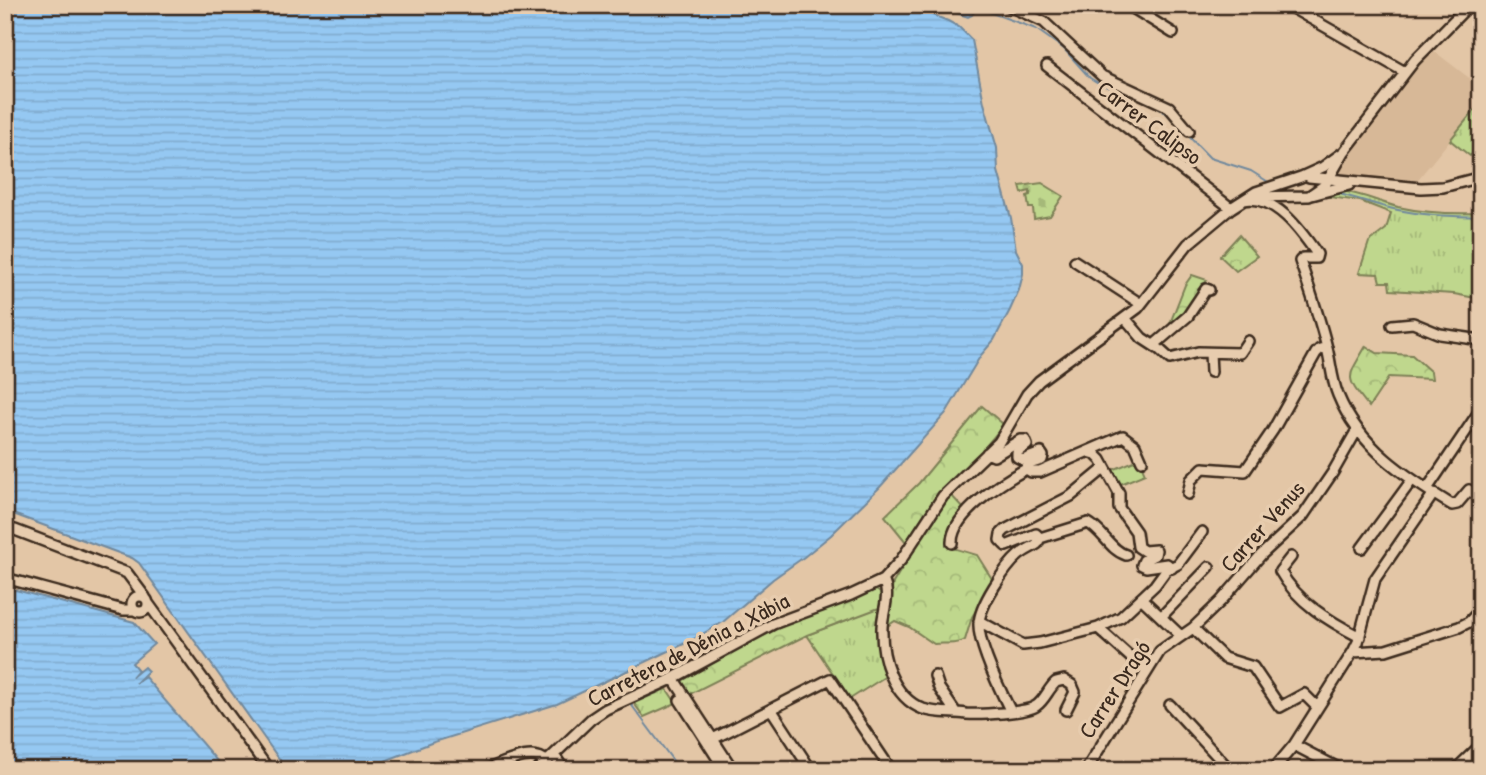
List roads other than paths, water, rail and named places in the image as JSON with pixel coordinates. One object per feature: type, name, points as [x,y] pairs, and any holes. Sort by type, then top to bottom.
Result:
[{"type":"street","points":[[1007,5],[1048,25],[1102,76],[1168,107],[1189,131]]},
{"type":"street","points":[[1128,5],[1173,33]]},
{"type":"street","points":[[1287,5],[1405,72]]},
{"type":"street","points":[[1344,152],[1305,177],[1296,188],[1299,193],[1312,194],[1321,189],[1344,152],[1405,72],[1425,48],[1469,5]]},
{"type":"street","name":"Carrer Calipso","points":[[1047,66],[1231,208]]},
{"type":"street","points":[[1305,177],[1314,181],[1312,194]]},
{"type":"street","name":"Carretera de Dénia a Xàbia","points":[[538,770],[601,711],[671,680],[780,620],[851,595],[883,580],[901,560],[943,496],[987,453],[1006,430],[1031,389],[1141,304],[1188,244],[1243,199],[1256,192],[1305,177],[1433,188],[1481,177]]},
{"type":"street","name":"Carretera de Dénia a Xàbia","points":[[1243,199],[1312,194],[1358,183]]},
{"type":"street","points":[[1243,199],[1259,200],[1279,209],[1317,254],[1316,258],[1303,258],[1300,261],[1327,347],[1338,394],[1357,430],[1381,456],[1412,480],[1452,505],[1457,504],[1469,490],[1481,499]]},
{"type":"street","points":[[1075,261],[1141,304]]},
{"type":"street","points":[[1154,345],[1188,316],[1206,289],[1209,290]]},
{"type":"street","points":[[1125,318],[1142,338],[1170,359],[1198,352],[1240,353],[1248,341]]},
{"type":"street","points":[[1392,326],[1413,323],[1440,334],[1481,340]]},
{"type":"street","points":[[1188,494],[1191,480],[1203,468],[1245,471],[1273,430],[1316,353],[1327,347]]},
{"type":"street","points":[[1210,353],[1211,372]]},
{"type":"street","points":[[1273,770],[1294,745],[1353,652],[1375,579],[1481,409]]},
{"type":"street","name":"Carrer Venus","points":[[1180,635],[1193,628],[1221,601],[1261,555],[1303,516],[1357,430]]},
{"type":"street","points":[[1027,469],[1040,472],[1123,436],[1135,446],[1142,461]]},
{"type":"street","points":[[952,543],[956,528],[969,512],[995,488],[1027,469],[1029,464],[1042,460],[1043,456],[1040,452],[1023,460],[1018,459],[1016,455],[1027,445],[1025,440],[1020,440],[995,456],[987,453]]},
{"type":"street","points":[[1088,452],[1095,453],[1105,468],[1120,497],[1121,512],[1136,532],[1138,547],[1144,551],[1156,550],[1155,555],[1144,560],[1142,565],[1167,564],[1172,568]]},
{"type":"street","points":[[1040,538],[1034,533],[1006,545],[1002,544],[1000,537],[1005,530],[1071,496],[1105,468]]},
{"type":"street","points":[[1362,548],[1412,480]]},
{"type":"street","points":[[1010,710],[982,640],[979,621],[1006,569],[1021,553],[1037,544],[1040,538],[1088,523],[1126,555]]},
{"type":"street","points":[[5,529],[15,530],[127,573],[143,603],[163,623],[269,770]]},
{"type":"street","points":[[979,621],[1023,645],[1098,628],[1121,617],[1166,570],[1172,568],[1202,532]]},
{"type":"street","points":[[1291,557],[1280,572],[1293,589],[1320,614],[1360,636]]},
{"type":"street","points":[[1161,617],[1209,567]]},
{"type":"street","points":[[5,578],[123,610],[133,610],[132,605],[143,603]]},
{"type":"street","points":[[883,580],[887,592],[882,628],[885,661],[890,675],[901,690],[920,707],[988,715],[1035,707],[1053,685],[1064,680],[1072,685],[1075,692],[1066,709]]},
{"type":"street","points":[[1141,598],[1180,635]]},
{"type":"street","points":[[1353,652],[1386,650],[1464,625],[1481,608]]},
{"type":"street","points":[[1098,628],[1147,671]]},
{"type":"street","points":[[1193,628],[1224,658],[1253,667],[1282,708],[1304,694],[1317,707]]},
{"type":"street","name":"Carrer Dragó","points":[[1086,770],[1160,650],[1180,635]]},
{"type":"street","points":[[935,676],[939,688],[956,713]]},
{"type":"street","points":[[671,680],[725,770]]},
{"type":"street","points":[[710,741],[831,680],[891,770]]},
{"type":"street","points":[[1170,705],[1230,770]]},
{"type":"street","points":[[771,709],[811,770]]},
{"type":"street","points":[[710,741],[733,770]]},
{"type":"street","points":[[1455,770],[1481,744]]},
{"type":"street","points":[[1294,745],[1342,770]]},
{"type":"street","points":[[485,770],[533,754],[551,758],[564,770]]},
{"type":"water","points":[[5,5],[907,5],[948,21],[959,27],[972,40],[984,103],[997,148],[998,171],[1011,218],[1016,250],[1023,264],[1019,290],[994,340],[981,355],[946,413],[880,487],[831,535],[773,579],[723,622],[690,641],[557,704],[431,743],[362,770],[287,770],[139,563],[132,558],[5,511]]},
{"type":"water","points":[[933,5],[979,5],[968,17]]},
{"type":"water","points":[[5,587],[134,622],[154,644],[132,663],[138,670],[132,677],[144,667],[148,671],[136,683],[145,677],[224,769],[5,770]]},
{"type":"waterway","points":[[978,8],[1036,29],[1064,49],[1090,78],[1141,99]]},
{"type":"waterway","points":[[1155,106],[1167,114],[1210,158],[1251,171],[1270,183]]},
{"type":"waterway","points":[[1334,193],[1408,212],[1481,217]]},
{"type":"waterway","points":[[616,675],[622,685]]},
{"type":"waterway","points":[[630,703],[680,770]]}]
